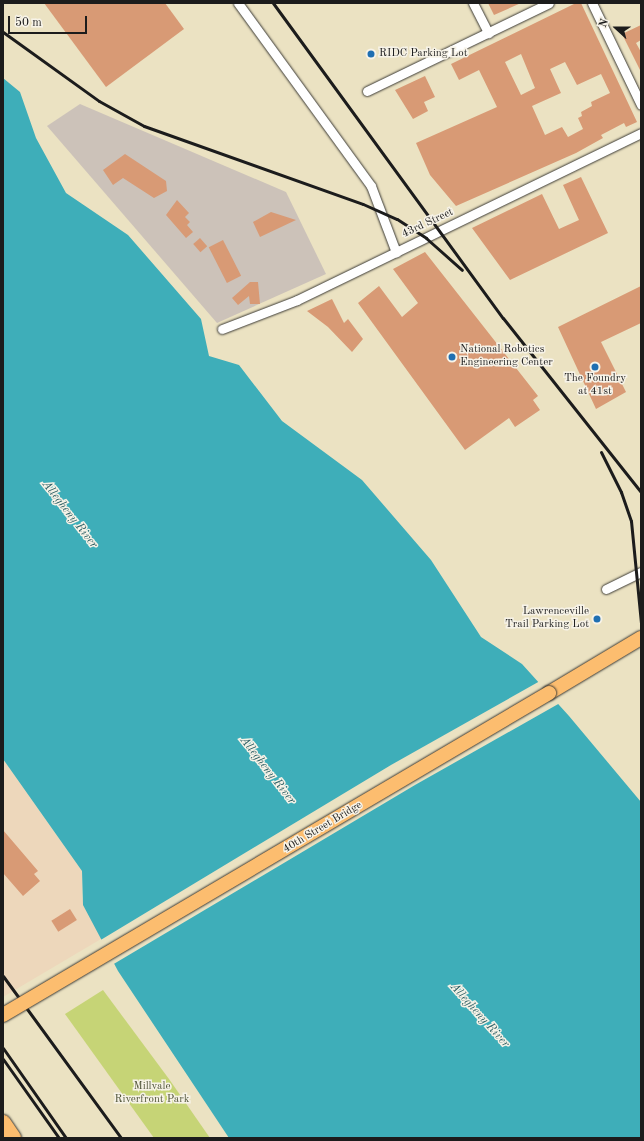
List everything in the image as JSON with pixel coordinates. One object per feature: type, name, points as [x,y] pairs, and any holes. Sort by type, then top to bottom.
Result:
[{"type":"highway","points":[[3,1123],[13,1138]]},
{"type":"main road","name":"40th Street Bridge","points":[[3,1015],[641,638]]},
{"type":"street","points":[[238,3],[371,186],[396,252]]},
{"type":"street","points":[[473,3],[488,33]]},
{"type":"street","points":[[367,91],[549,3]]},
{"type":"street","points":[[592,3],[641,105]]},
{"type":"street","name":"43rd Street","points":[[222,329],[297,300],[641,134]]},
{"type":"street","points":[[606,589],[641,572]]},
{"type":"shaded area","points":[[80,104],[286,192],[326,274],[217,323],[47,126]]},
{"type":"shaded area","points":[[3,759],[82,871],[82,899],[101,939],[3,997]]},
{"type":"green space","name":"Millvale Riverfront Park","points":[[103,990],[169,1079],[210,1138],[154,1138],[65,1014]]},
{"type":"water","name":"Allegheny River","points":[[3,78],[20,92],[36,138],[66,193],[128,235],[201,319],[209,356],[239,365],[282,421],[362,480],[431,560],[481,637],[522,664],[569,716],[641,802],[641,1138],[229,1138],[118,971],[83,905],[82,871],[3,759]]},
{"type":"pier","points":[[540,681],[560,703],[415,785],[112,965],[99,941],[391,765]]},
{"type":"building","points":[[44,3],[165,3],[184,29],[106,87]]},
{"type":"building","points":[[488,3],[521,3],[494,15]]},
{"type":"building","points":[[576,3],[581,3],[637,122],[626,127],[624,123],[601,135],[603,138],[576,153],[456,206],[430,175],[416,143],[497,107],[479,70],[459,80],[451,64]],"holes":[[[521,54],[535,88],[521,95],[505,62]],[[565,62],[577,85],[601,74],[610,93],[591,102],[592,106],[581,112],[582,116],[578,118],[583,129],[568,137],[562,127],[545,135],[532,106],[561,93],[550,69]]]},
{"type":"building","points":[[641,25],[641,40],[636,43],[641,52],[641,72],[622,34]]},
{"type":"building","points":[[425,76],[435,97],[424,102],[428,111],[413,119],[395,90]]},
{"type":"building","points":[[125,154],[166,181],[167,191],[154,198],[123,178],[113,185],[103,170]]},
{"type":"building","points":[[581,177],[608,233],[510,280],[472,228],[542,194],[559,229],[579,220],[563,185]]},
{"type":"building","points":[[177,200],[189,213],[185,217],[190,222],[187,225],[193,232],[186,238],[166,215]]},
{"type":"building","points":[[271,212],[296,220],[260,237],[253,222]]},
{"type":"building","points":[[200,238],[207,246],[200,252],[193,244]]},
{"type":"building","points":[[223,240],[241,276],[227,283],[209,247]]},
{"type":"building","name":"National Robotics Engineering Center","points":[[425,252],[538,396],[533,400],[540,410],[515,427],[509,418],[465,450],[358,303],[379,286],[402,317],[418,303],[393,269]]},
{"type":"building","points":[[250,282],[258,282],[260,304],[250,304],[249,296],[238,305],[232,298]]},
{"type":"building","name":"The Foundry at 41st","points":[[641,286],[641,323],[601,342],[626,392],[596,409],[558,327]]},
{"type":"building","points":[[332,299],[344,323],[348,319],[363,339],[352,352],[328,327],[307,311]]},
{"type":"building","points":[[3,830],[38,871],[34,874],[40,881],[23,896],[3,873]]},
{"type":"building","points":[[70,909],[77,920],[58,932],[51,921]]},
{"type":"railway","points":[[273,3],[503,318],[641,492]]},
{"type":"railway","points":[[3,32],[99,101],[144,126],[363,204],[397,219],[426,238],[462,270]]},
{"type":"railway","points":[[601,452],[621,492],[631,521],[641,623]]},
{"type":"railway","points":[[3,976],[121,1138]]},
{"type":"railway","points":[[3,1048],[66,1138]]},
{"type":"railway","points":[[3,1059],[59,1138]]},
{"type":"place","name":"RIDC Parking Lot","points":[[371,54]]},
{"type":"place","name":"National Robotics Engineering Center","points":[[452,357]]},
{"type":"place","name":"The Foundry at 41st","points":[[595,367]]},
{"type":"place","name":"Lawrenceville Trail Parking Lot","points":[[597,619]]}]
